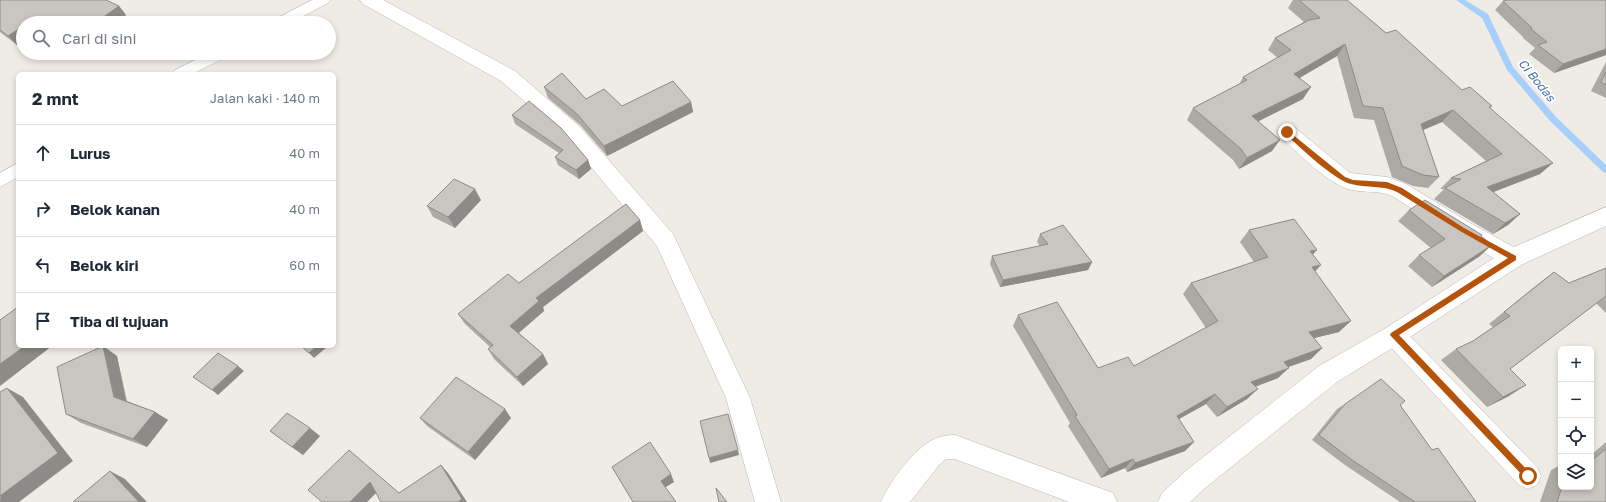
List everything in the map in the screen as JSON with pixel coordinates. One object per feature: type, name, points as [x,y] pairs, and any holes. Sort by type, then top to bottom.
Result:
[{"type":"street","points":[[369,0],[508,76],[572,131],[665,240],[738,398],[768,502]]},
{"type":"street","points":[[1287,132],[1343,178],[1352,182],[1387,185],[1399,190],[1462,230],[1513,258]]},
{"type":"street","points":[[1171,502],[1196,479],[1328,374],[1394,335],[1513,258],[1606,216]]},
{"type":"street","points":[[1394,335],[1528,476]]},
{"type":"street","points":[[894,502],[912,477],[933,455],[942,448],[955,447],[1104,502]]},
{"type":"lane","points":[[292,16],[323,0]]},
{"type":"lane","points":[[184,72],[207,60]]},
{"type":"lane","points":[[0,181],[16,170]]},
{"type":"building","points":[[0,0],[106,0],[119,6],[105,16],[16,16],[16,31],[8,36],[0,30]]},
{"type":"building","points":[[1299,0],[1347,0],[1386,33],[1396,30],[1462,90],[1470,87],[1492,106],[1489,107],[1553,163],[1487,187],[1520,214],[1505,223],[1445,188],[1461,179],[1451,178],[1502,154],[1453,110],[1421,124],[1439,177],[1423,175],[1402,166],[1383,108],[1363,106],[1345,44],[1294,74],[1311,87],[1252,116],[1280,140],[1247,158],[1241,149],[1193,108],[1247,80],[1243,77],[1291,50],[1275,38],[1309,20],[1320,18]]},
{"type":"building","points":[[1606,0],[1606,49],[1563,64],[1538,45],[1547,42],[1531,29],[1532,28],[1503,1]]},
{"type":"building","points":[[1606,72],[1606,85],[1601,82]]},
{"type":"building","points":[[562,73],[586,99],[604,89],[622,106],[673,81],[691,102],[604,146],[577,114],[544,87]]},
{"type":"building","points":[[529,101],[561,128],[588,160],[576,170],[555,157],[563,150],[512,115]]},
{"type":"building","points":[[454,179],[475,189],[448,217],[427,206]]},
{"type":"building","points":[[1425,200],[1482,235],[1481,236],[1492,245],[1444,276],[1419,255],[1445,239],[1409,210]]},
{"type":"building","points":[[626,204],[640,220],[536,298],[539,301],[510,326],[543,354],[517,377],[488,349],[493,345],[458,314],[508,274],[519,283]]},
{"type":"building","points":[[1294,219],[1317,250],[1310,251],[1321,265],[1312,267],[1351,321],[1309,332],[1322,348],[1284,362],[1289,368],[1251,382],[1258,389],[1227,407],[1215,394],[1177,416],[1194,442],[1135,463],[1133,459],[1109,469],[1075,416],[1077,415],[1018,315],[1057,302],[1098,368],[1128,357],[1134,366],[1218,321],[1191,283],[1268,257],[1249,230]]},
{"type":"building","points":[[1063,225],[1092,262],[1003,280],[992,256],[1048,244],[1040,234]]},
{"type":"building","points":[[1606,268],[1606,296],[1510,369],[1526,385],[1503,397],[1456,349],[1473,341],[1510,316],[1504,312],[1554,272],[1569,283]]},
{"type":"building","points":[[16,308],[16,348],[22,348],[0,364],[0,320]]},
{"type":"building","points":[[99,348],[103,348],[114,397],[155,412],[133,439],[66,414],[57,367]]},
{"type":"building","points":[[303,348],[315,348],[309,353]]},
{"type":"building","points":[[218,353],[238,366],[212,390],[193,377]]},
{"type":"building","points":[[456,377],[505,409],[468,452],[420,418]]},
{"type":"building","points":[[1381,379],[1405,401],[1400,405],[1432,450],[1438,448],[1476,502],[1415,502],[1352,460],[1319,435],[1345,404]]},
{"type":"building","points":[[7,388],[58,453],[0,496],[0,392]]},
{"type":"building","points":[[287,413],[310,428],[292,447],[270,431]]},
{"type":"building","points":[[728,414],[738,450],[709,458],[700,421]]},
{"type":"building","points":[[650,442],[671,474],[661,481],[676,502],[633,502],[612,467]]},
{"type":"building","points":[[1606,449],[1606,502],[1557,502],[1561,490],[1594,490],[1594,459]]},
{"type":"building","points":[[349,450],[399,493],[441,465],[462,499],[458,502],[381,502],[370,482],[350,502],[322,502],[308,490]]},
{"type":"building","points":[[110,471],[139,502],[73,502]]},
{"type":"building","points":[[716,488],[727,502],[719,502]]},
{"type":"waterway","name":"Ci Bodas","points":[[1460,0],[1485,16],[1510,68],[1553,119],[1606,170]]},
{"type":"route","points":[[1287,132],[1343,178],[1352,182],[1387,185],[1399,190],[1462,230],[1513,258],[1394,335],[1528,476]]}]
